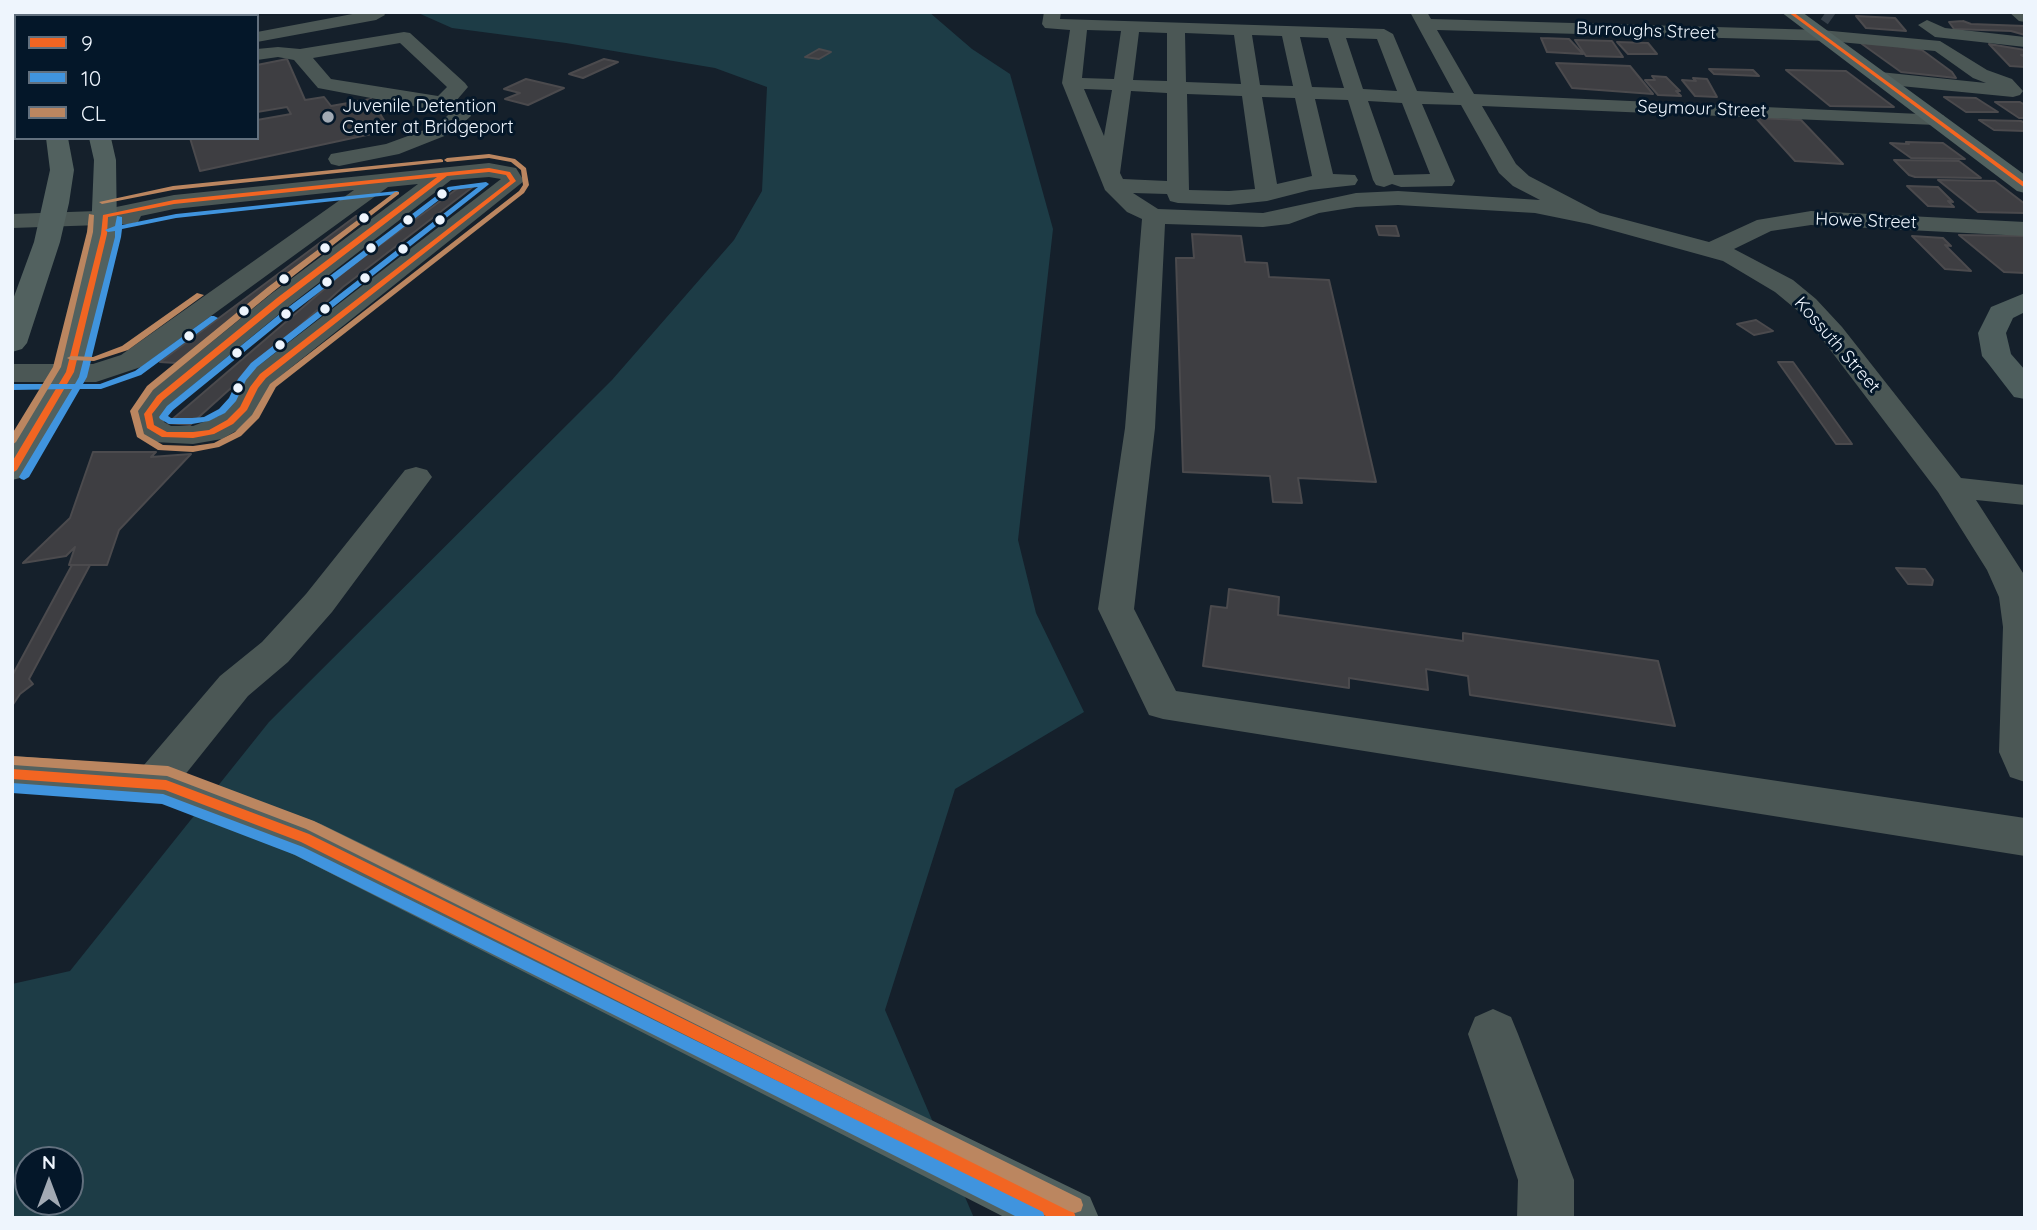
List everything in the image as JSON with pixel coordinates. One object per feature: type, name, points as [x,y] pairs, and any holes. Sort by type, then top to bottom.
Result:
[{"type":"highway","points":[[2025,301],[2001,313],[1992,333],[1997,356],[2025,390]]},
{"type":"main road","points":[[1823,22],[1880,78],[2025,186]]},
{"type":"main road","points":[[12,343],[53,218],[62,170],[57,140]]},
{"type":"main road","points":[[12,470],[70,372],[104,234],[104,160],[100,140]]},
{"type":"main road","points":[[12,774],[159,785],[305,838],[1058,1212]]},
{"type":"street","points":[[2017,12],[2025,18]]},
{"type":"street","points":[[259,37],[376,15]]},
{"type":"street","points":[[1053,16],[1051,24],[1384,34],[1444,181],[1324,182],[1268,194],[1229,198],[1178,196],[1166,202],[1135,207],[1112,180],[1072,83],[1079,25]]},
{"type":"street","points":[[1998,16],[2025,18]]},
{"type":"street","name":"Burroughs Street","points":[[1421,18],[1823,22]]},
{"type":"street","name":"Kossuth Street","points":[[1421,18],[1507,168],[1540,193],[1592,218],[1714,249],[1763,272],[1807,305],[1951,487],[2004,569],[2017,597],[2022,627],[2020,752],[2025,765]]},
{"type":"street","points":[[1916,18],[1941,33],[2025,42]]},
{"type":"street","points":[[1823,22],[1852,31],[1905,36]]},
{"type":"street","points":[[1823,22],[1940,46],[1980,74],[2005,83],[2019,92]]},
{"type":"street","points":[[1112,180],[1131,26]]},
{"type":"street","points":[[1176,28],[1176,88],[1166,202],[1116,609],[1163,704],[2025,837]]},
{"type":"street","points":[[259,55],[394,29]]},
{"type":"street","points":[[1242,30],[1268,194]]},
{"type":"street","points":[[1290,31],[1324,182]]},
{"type":"street","points":[[1335,33],[1384,180]]},
{"type":"street","points":[[278,52],[300,55],[404,37],[458,87],[443,103]]},
{"type":"street","points":[[300,55],[325,84],[385,96],[443,103],[459,108],[461,116],[445,129],[391,149],[339,159]]},
{"type":"street","points":[[1880,78],[2019,92]]},
{"type":"street","name":"Seymour Street","points":[[1072,83],[1936,119]]},
{"type":"street","points":[[1473,201],[1495,199],[1502,195],[1507,168]]},
{"type":"street","points":[[12,221],[158,215],[374,187],[445,174],[489,170],[513,176],[513,181],[263,376],[254,387],[244,408],[230,422],[211,432],[193,436],[165,436],[150,426],[148,414],[172,386],[445,174]]},
{"type":"street","points":[[1112,180],[1166,202],[1263,220],[1289,217],[1314,207],[1356,200],[1398,198],[1547,207],[1592,218]]},
{"type":"street","points":[[12,373],[96,373],[131,361],[374,187]]},
{"type":"street","name":"Howe Street","points":[[1714,249],[1733,237],[1766,225],[1811,218],[2025,229]]},
{"type":"street","points":[[159,785],[234,686],[275,652],[319,603],[416,477]]},
{"type":"street","points":[[1951,487],[2025,495]]},
{"type":"street","points":[[1493,1034],[1546,1180],[1545,1218]]},
{"type":"water","points":[[416,12],[929,12],[972,49],[1010,74],[1053,229],[1018,540],[1036,613],[1084,712],[955,789],[885,1010],[974,1218],[12,1218],[12,984],[70,971],[269,722],[612,380],[734,240],[762,191],[767,87],[715,68],[566,43],[452,28]]},
{"type":"building","points":[[1856,16],[1895,18],[1906,31],[1866,28]]},
{"type":"building","points":[[1963,21],[1971,24],[2025,26],[2025,35],[2011,31],[1954,29],[1949,22]]},
{"type":"building","points":[[1541,38],[1569,39],[1583,54],[1547,52]]},
{"type":"building","points":[[1855,39],[1922,50],[1956,78],[1901,72]]},
{"type":"building","points":[[1575,40],[1612,41],[1623,57],[1586,56]]},
{"type":"building","points":[[1617,42],[1648,43],[1657,54],[1628,54]]},
{"type":"building","points":[[1989,44],[2025,50],[2025,55],[2021,55],[2025,57],[2025,67],[2010,66]]},
{"type":"building","points":[[819,49],[831,52],[819,59],[805,57]]},
{"type":"building","name":"Juvenile Detention Center at Bridgeport","points":[[287,59],[305,100],[324,97],[331,106],[371,99],[390,130],[200,171],[191,140],[259,140],[259,120],[291,114],[287,107],[259,112],[259,65]]},
{"type":"building","points":[[604,59],[618,62],[583,78],[569,74]]},
{"type":"building","points":[[1556,63],[1630,66],[1653,94],[1572,88]]},
{"type":"building","points":[[1709,69],[1753,70],[1759,76],[1714,74]]},
{"type":"building","points":[[1786,70],[1846,71],[1894,107],[1830,106]]},
{"type":"building","points":[[1652,76],[1666,77],[1680,91],[1676,91],[1681,96],[1658,95],[1645,80],[1655,80]]},
{"type":"building","points":[[1693,78],[1707,79],[1717,97],[1695,96],[1682,80],[1696,81]]},
{"type":"building","points":[[526,79],[564,88],[528,105],[505,99],[520,93],[504,89]]},
{"type":"building","points":[[1944,97],[1976,98],[1998,112],[1966,112]]},
{"type":"building","points":[[1995,102],[2020,102],[2025,105],[2025,118],[2019,118]]},
{"type":"building","points":[[1756,118],[1801,120],[1843,164],[1795,161]]},
{"type":"building","points":[[1979,120],[2021,121],[2025,123],[2025,131],[1994,130]]},
{"type":"building","points":[[1906,142],[1943,143],[1965,159],[1911,158],[1890,143],[1909,144]]},
{"type":"building","points":[[1894,160],[1959,161],[1981,178],[1915,177],[1909,175]]},
{"type":"building","points":[[1938,180],[1995,181],[2025,204],[2025,213],[1978,212]]},
{"type":"building","points":[[461,186],[474,186],[343,287],[190,425],[168,423],[351,266]]},
{"type":"building","points":[[1907,186],[1938,187],[1953,202],[1948,201],[1954,207],[1928,206]]},
{"type":"building","points":[[356,216],[368,217],[277,283],[176,363],[160,362]]},
{"type":"building","points":[[1376,226],[1396,226],[1399,236],[1379,235]]},
{"type":"building","points":[[1192,234],[1241,236],[1245,262],[1267,263],[1269,277],[1329,280],[1376,482],[1298,478],[1302,503],[1273,502],[1270,476],[1183,472],[1176,258],[1194,258]]},
{"type":"building","points":[[1959,235],[2025,236],[2025,273],[2004,272]]},
{"type":"building","points":[[1912,236],[1943,238],[1951,246],[1945,245],[1971,271],[1945,269]]},
{"type":"building","points":[[1756,320],[1773,331],[1754,335],[1737,324]]},
{"type":"building","points":[[1778,362],[1793,362],[1852,444],[1836,444]]},
{"type":"building","points":[[93,452],[156,452],[151,457],[191,454],[119,530],[107,565],[69,565],[75,547],[66,556],[23,563],[70,518]]},
{"type":"building","points":[[72,565],[90,565],[29,679],[33,684],[20,694],[12,706],[12,676]]},
{"type":"building","points":[[1896,568],[1925,569],[1933,580],[1932,585],[1908,584]]},
{"type":"building","points":[[1229,589],[1279,597],[1278,615],[1463,641],[1463,633],[1658,661],[1675,726],[1470,695],[1468,676],[1426,669],[1428,690],[1349,678],[1349,688],[1203,666],[1211,606],[1227,608]]},
{"type":"tunnel","points":[[1826,12],[1833,17]]},
{"type":"transit line","name":"9","points":[[1790,12],[2025,186]]},
{"type":"transit line","name":"CL","points":[[397,193],[271,289],[150,388],[134,411],[140,435],[161,448],[193,449],[216,445],[238,434],[256,416],[273,386],[522,192],[526,185],[524,169],[513,160],[489,156],[447,160]]},
{"type":"transit line","name":"CL","points":[[102,202],[173,188],[441,161]]},
{"type":"transit line","name":"9","points":[[489,170],[508,173],[513,181],[263,376],[254,387],[244,408],[230,422],[211,432],[193,435],[165,435],[150,426],[148,414],[160,398],[280,300],[445,174],[489,170]]},
{"type":"transit line","name":"9","points":[[105,216],[174,202],[445,174]]},
{"type":"transit line","name":"10","points":[[486,184],[254,365],[242,379],[233,399],[222,411],[206,419],[192,421],[169,421],[163,417],[170,408],[289,311],[450,188],[486,184]]},
{"type":"transit line","name":"10","points":[[108,230],[176,216],[397,193]]},
{"type":"transit line","name":"CL","points":[[12,442],[57,367],[90,232],[91,215]]},
{"type":"transit line","name":"9","points":[[12,470],[70,372],[104,234],[105,216]]},
{"type":"transit line","name":"10","points":[[24,477],[83,377],[118,237],[119,217]]},
{"type":"transit line","name":"CL","points":[[71,358],[94,359],[125,348],[200,295]]},
{"type":"transit line","name":"10","points":[[12,387],[101,386],[138,373],[214,318]]},
{"type":"transit line","name":"CL","points":[[13,760],[168,771],[310,825],[1075,1205]]},
{"type":"transit line","name":"9","points":[[12,774],[166,785],[305,838],[1068,1218]]},
{"type":"transit line","name":"10","points":[[12,788],[163,799],[299,851],[1037,1218]]},
{"type":"place","name":"Juvenile Detention Center at Bridgeport","points":[[328,117]]}]
